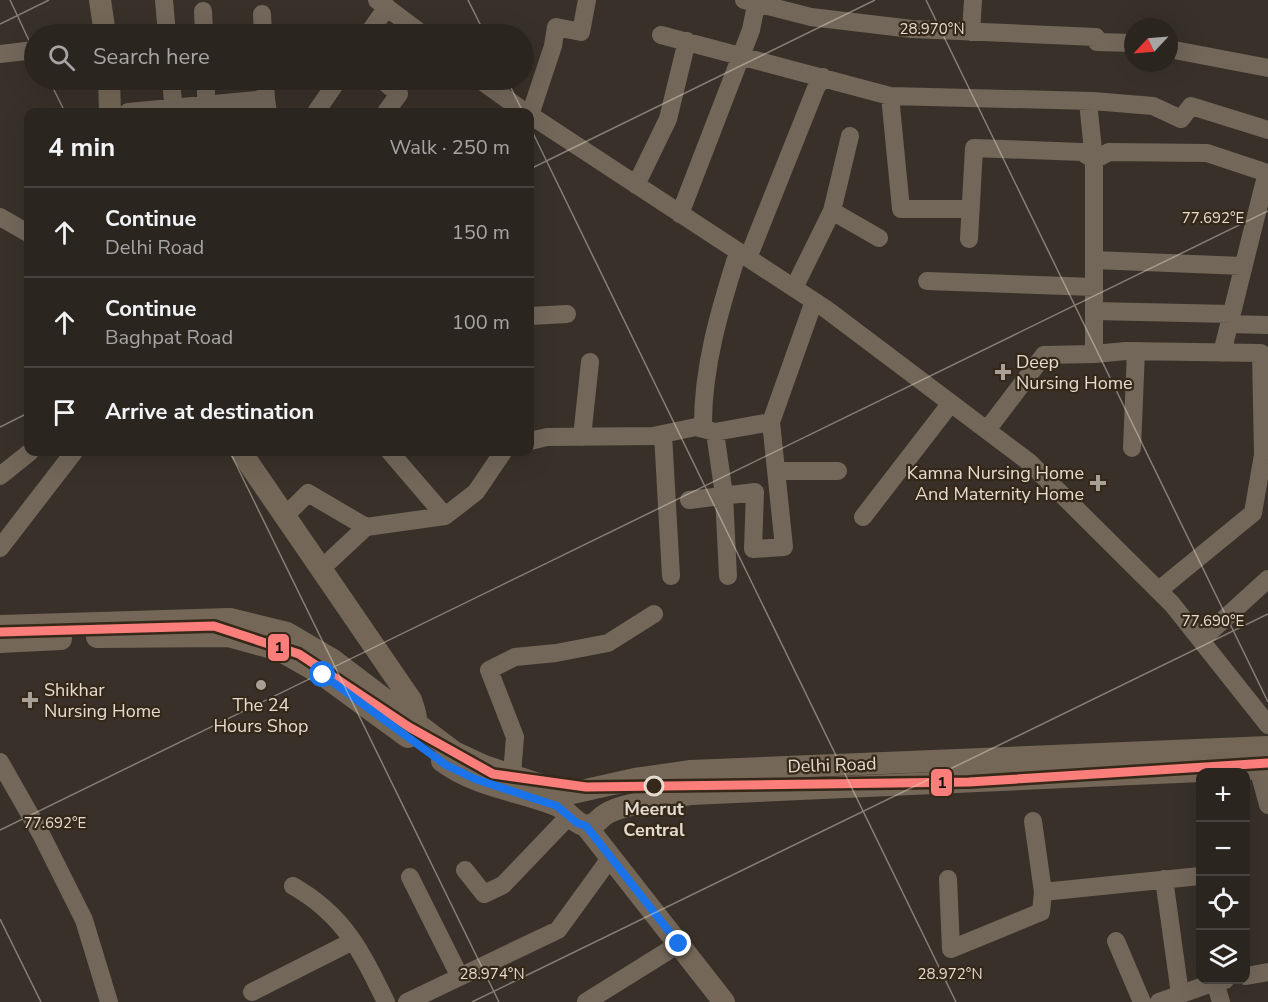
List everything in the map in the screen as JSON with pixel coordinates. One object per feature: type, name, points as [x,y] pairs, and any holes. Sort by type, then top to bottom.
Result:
[{"type":"main road","points":[[100,0],[104,24]]},
{"type":"main road","points":[[109,90],[110,108]]},
{"type":"main road","points":[[244,456],[411,700],[411,730]]},
{"type":"main road","points":[[0,626],[230,619],[287,633],[333,660],[387,711],[398,680]]},
{"type":"main road","name":"Delhi Road","points":[[0,642],[88,637],[228,636],[279,650],[387,711],[411,730],[446,765],[475,779],[579,815],[691,794],[1134,763],[1268,747]]},
{"type":"main road","name":"Delhi Road","points":[[411,730],[454,752],[567,794],[579,789],[598,788],[635,779],[691,771],[1134,763],[1263,768]]},
{"type":"main road","points":[[579,815],[604,798],[598,788]]},
{"type":"main road","points":[[579,815],[633,885]]},
{"type":"main road","points":[[579,815],[724,1002]]},
{"type":"street","points":[[164,0],[166,24]]},
{"type":"street","points":[[532,108],[553,46],[556,27],[581,32],[587,0]]},
{"type":"street","points":[[971,32],[973,0]]},
{"type":"street","points":[[372,24],[381,2],[409,24]]},
{"type":"street","points":[[680,213],[751,30],[752,2],[812,17],[912,29],[1096,37],[1096,42],[1124,43]]},
{"type":"street","points":[[203,11],[204,24]]},
{"type":"street","points":[[262,14],[262,24]]},
{"type":"street","points":[[661,35],[890,96],[1153,106],[1181,119],[1191,106],[1268,130]]},
{"type":"street","points":[[636,185],[668,118],[687,41]]},
{"type":"street","points":[[0,54],[24,51]]},
{"type":"street","points":[[1178,51],[1268,67]]},
{"type":"street","points":[[728,576],[724,495],[703,396],[719,313],[816,87],[823,77]]},
{"type":"street","points":[[172,90],[174,108]]},
{"type":"street","points":[[206,90],[206,103]]},
{"type":"street","points":[[183,108],[206,103],[267,106],[266,90]]},
{"type":"street","points":[[319,108],[331,90]]},
{"type":"street","points":[[389,108],[399,94],[394,90]]},
{"type":"street","points":[[494,90],[519,108]]},
{"type":"street","points":[[890,96],[901,209],[970,209]]},
{"type":"street","points":[[1088,102],[1094,160],[1094,354]]},
{"type":"street","points":[[534,118],[814,301],[1029,462],[1158,590],[1201,640],[1268,726]]},
{"type":"street","points":[[794,288],[832,211],[850,136]]},
{"type":"street","points":[[969,239],[974,148],[1082,152],[1094,160]]},
{"type":"street","points":[[1094,160],[1109,152],[1207,153],[1267,173],[1265,192],[1243,266],[1222,353]]},
{"type":"street","points":[[832,211],[879,238]]},
{"type":"street","points":[[0,217],[24,231]]},
{"type":"street","points":[[1094,260],[1243,266]]},
{"type":"street","points":[[927,281],[1094,287]]},
{"type":"street","points":[[689,500],[754,492],[753,549],[784,547],[771,422],[814,301]]},
{"type":"street","points":[[1094,311],[1230,319],[1268,325]]},
{"type":"street","points":[[534,316],[567,314]]},
{"type":"street","points":[[987,430],[1044,355],[1136,351],[1261,353],[1266,455],[1253,513],[1158,590]]},
{"type":"street","points":[[1132,448],[1136,351]]},
{"type":"street","points":[[582,437],[590,362]]},
{"type":"street","points":[[863,517],[951,403]]},
{"type":"street","points":[[534,440],[547,437],[663,434],[696,427],[709,430],[771,422]]},
{"type":"street","points":[[663,434],[671,576]]},
{"type":"street","points":[[0,476],[25,456]]},
{"type":"street","points":[[1,544],[71,456]]},
{"type":"street","points":[[393,456],[445,516]]},
{"type":"street","points":[[321,569],[366,527],[445,516],[476,492],[500,456]]},
{"type":"street","points":[[776,471],[838,471]]},
{"type":"street","points":[[285,516],[308,493],[366,527]]},
{"type":"street","points":[[1201,640],[1268,579]]},
{"type":"street","points":[[512,775],[515,737],[489,670],[514,657],[556,653],[608,642],[654,614]]},
{"type":"street","points":[[0,762],[41,834],[84,920],[109,1002]]},
{"type":"street","points":[[1263,768],[1268,805]]},
{"type":"street","points":[[465,870],[484,894],[503,885],[579,815]]},
{"type":"street","points":[[948,879],[951,950],[1041,912],[1043,892],[1033,822]]},
{"type":"street","points":[[407,1002],[432,997],[460,977],[558,930],[611,856]]},
{"type":"street","points":[[1043,892],[1196,876]]},
{"type":"street","points":[[410,878],[460,977]]},
{"type":"street","points":[[1164,879],[1180,994]]},
{"type":"street","points":[[293,886],[312,897],[345,927],[386,1002]]},
{"type":"street","points":[[252,992],[353,940]]},
{"type":"street","points":[[1116,941],[1142,1002]]},
{"type":"street","points":[[586,1002],[679,944]]},
{"type":"street","points":[[1250,975],[1268,972]]},
{"type":"street","points":[[1159,1002],[1212,984]]},
{"type":"street","points":[[1221,984],[1221,1002]]},
{"type":"transit line","name":"1","points":[[0,632],[214,626],[299,654],[409,727],[493,774],[586,787],[969,782],[1268,763]]},
{"type":"place","name":"Deep Nursing Home","points":[[1003,372]]},
{"type":"place","name":"Kamna Nursing Home And Maternity Home","points":[[1098,483]]},
{"type":"place","name":"The 24 Hours Shop","points":[[261,685]]},
{"type":"place","name":"Shikhar Nursing Home","points":[[30,700]]},
{"type":"place","name":"Meerut Central","points":[[654,786]]},
{"type":"route","points":[[323,675],[446,765],[475,779],[565,810],[577,823],[586,826],[679,944]]}]
